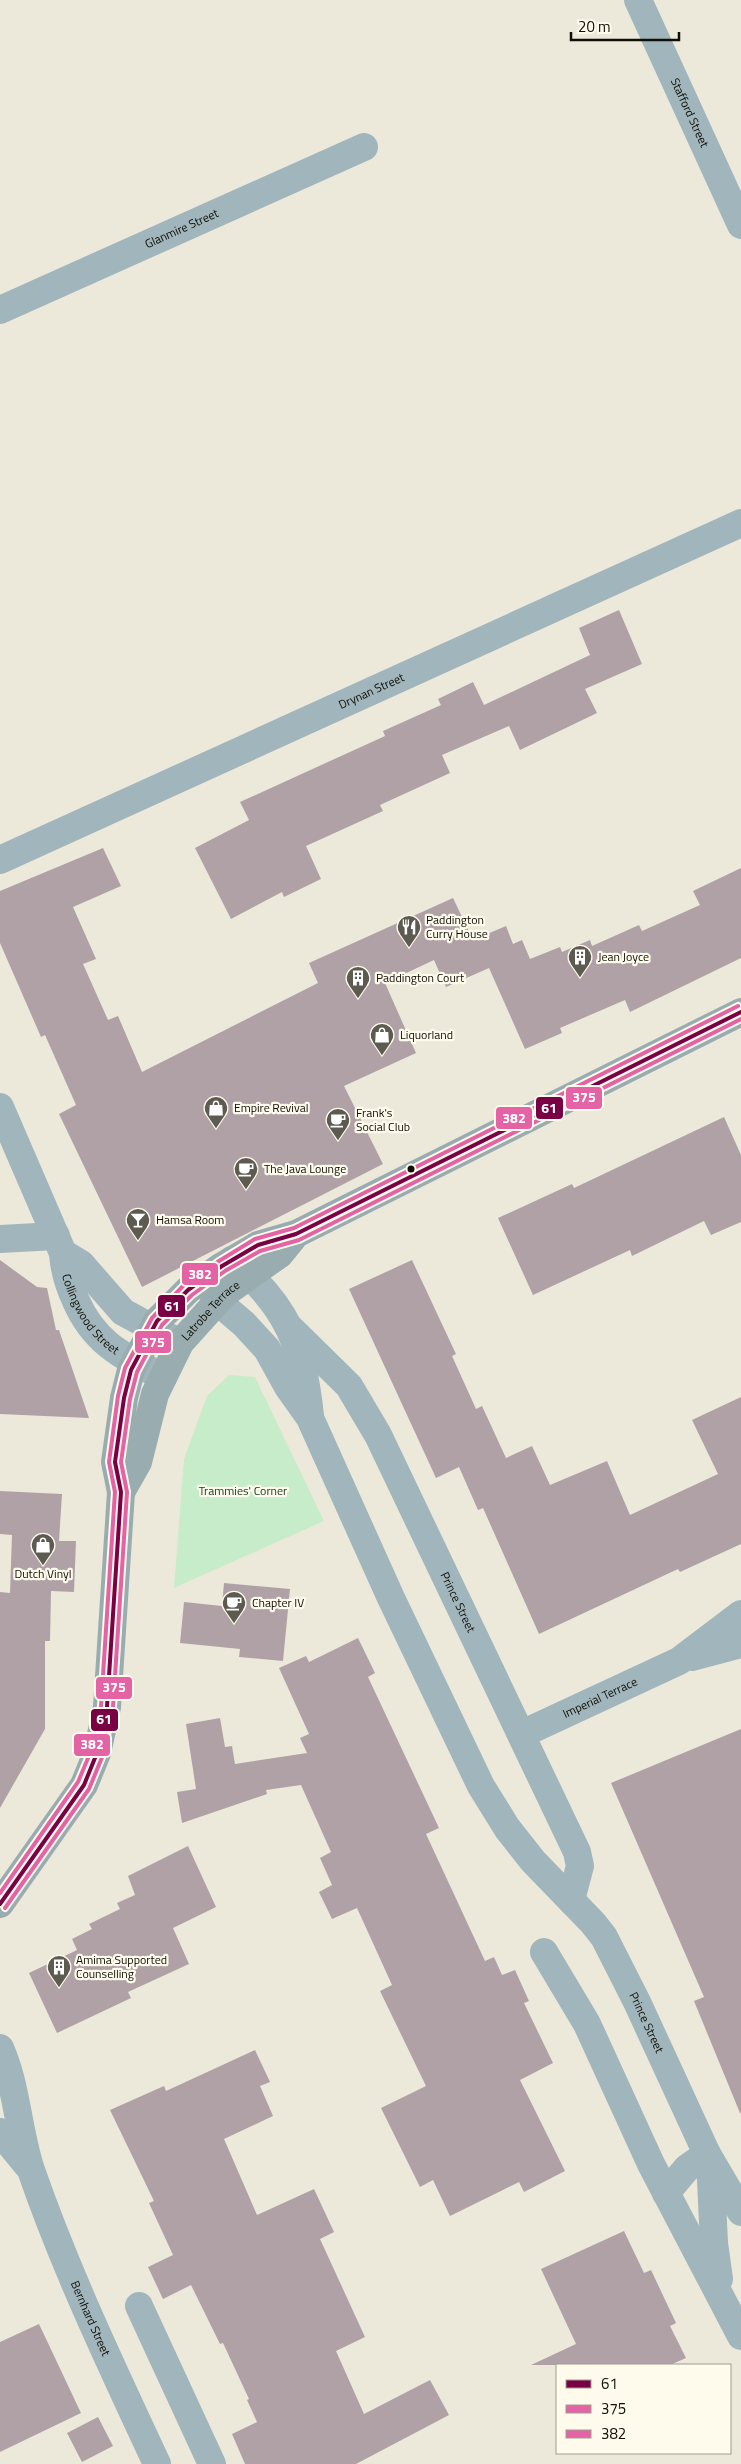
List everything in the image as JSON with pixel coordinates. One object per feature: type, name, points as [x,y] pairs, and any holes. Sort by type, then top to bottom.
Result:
[{"type":"main road","name":"Latrobe Terrace","points":[[0,1904],[84,1785],[97,1753],[107,1707],[121,1492],[115,1462],[124,1398],[135,1362],[153,1330],[178,1299],[210,1290],[240,1267],[280,1254],[296,1234],[741,1012]]},
{"type":"main road","name":"Latrobe Terrace","points":[[121,1492],[138,1462],[156,1394],[163,1377],[210,1290]]},
{"type":"street","name":"Stafford Street","points":[[638,0],[741,226]]},
{"type":"street","name":"Glanmire Street","points":[[0,310],[364,147]]},
{"type":"street","name":"Drynan Street","points":[[0,860],[741,523]]},
{"type":"street","name":"Collingwood Street","points":[[0,1107],[60,1244],[64,1274],[89,1326],[101,1341],[163,1377]]},
{"type":"street","points":[[0,1240],[60,1244]]},
{"type":"street","name":"Collingwood Street","points":[[60,1244],[81,1264],[123,1312],[180,1343]]},
{"type":"street","name":"Prince Street","points":[[240,1267],[274,1302],[290,1328],[306,1378],[310,1418]]},
{"type":"street","name":"Prince Street","points":[[210,1290],[258,1337],[310,1418],[391,1598],[481,1786],[507,1828],[532,1861],[600,1931],[614,1955],[708,2156],[739,2204]]},
{"type":"street","name":"Prince Street","points":[[290,1328],[344,1379],[365,1410],[522,1734],[579,1857],[580,1866],[571,1900]]},
{"type":"street","name":"Imperial Terrace","points":[[679,1661],[741,1614]]},
{"type":"street","name":"Imperial Terrace","points":[[522,1734],[679,1661],[741,1644]]},
{"type":"street","name":"Prince Street","points":[[544,1952],[587,2024],[666,2192],[741,2336]]},
{"type":"street","name":"Bernhard Street","points":[[0,2048],[9,2077],[31,2170],[87,2313],[157,2464]]},
{"type":"street","name":"Bernhard Street","points":[[0,2132],[31,2170]]},
{"type":"street","points":[[666,2192],[686,2168],[708,2156]]},
{"type":"street","name":"Prince Street","points":[[708,2156],[714,2243],[722,2298]]},
{"type":"street","points":[[139,2306],[212,2464]]},
{"type":"green space","name":"Trammies' Corner","points":[[229,1375],[255,1377],[324,1521],[174,1588],[184,1459],[207,1396]]},
{"type":"building","points":[[619,610],[642,664],[585,689],[597,713],[520,750],[509,726],[442,755],[450,773],[380,805],[383,811],[306,846],[321,879],[284,897],[282,892],[231,919],[195,848],[249,820],[240,802],[385,736],[383,731],[441,705],[438,699],[473,682],[484,705],[590,655],[579,628]]},
{"type":"building","points":[[103,848],[121,886],[73,907],[96,959],[83,964],[108,1020],[118,1016],[142,1072],[318,983],[309,963],[453,898],[473,940],[506,926],[513,944],[522,940],[530,959],[560,947],[562,952],[590,940],[592,946],[639,925],[642,931],[700,905],[693,891],[741,868],[741,958],[630,1012],[625,1000],[560,1028],[562,1033],[525,1049],[489,968],[446,987],[434,960],[385,983],[416,1053],[344,1086],[383,1164],[142,1287],[59,1114],[76,1105],[45,1035],[41,1037],[0,943],[0,891]]},
{"type":"building","points":[[724,1117],[741,1155],[741,1222],[711,1235],[704,1221],[632,1256],[630,1250],[533,1295],[498,1218],[572,1184],[574,1188]]},
{"type":"building","points":[[0,1260],[37,1287],[47,1288],[56,1330],[59,1330],[89,1418],[0,1414]]},
{"type":"building","points":[[412,1260],[456,1354],[452,1356],[476,1409],[482,1406],[506,1458],[532,1446],[550,1485],[607,1461],[630,1515],[718,1474],[692,1420],[741,1397],[741,1544],[680,1572],[678,1569],[539,1634],[483,1508],[478,1510],[459,1467],[436,1478],[349,1289]]},
{"type":"building","points":[[0,1491],[62,1494],[59,1541],[76,1541],[74,1592],[51,1591],[50,1641],[45,1641],[45,1729],[0,1808],[0,1592],[10,1593],[12,1535],[0,1534]]},
{"type":"building","name":"Chapter IV","points":[[224,1583],[290,1589],[283,1661],[239,1657],[240,1649],[180,1643],[184,1602],[222,1606]]},
{"type":"building","points":[[358,1638],[375,1673],[368,1677],[439,1828],[426,1834],[485,1961],[494,1957],[502,1975],[515,1970],[529,2001],[524,2003],[553,2063],[520,2080],[565,2171],[524,2192],[519,2182],[450,2216],[433,2180],[420,2187],[381,2108],[426,2086],[380,1991],[392,1985],[357,1908],[332,1919],[319,1892],[332,1885],[320,1858],[331,1852],[301,1785],[266,1790],[267,1794],[182,1823],[177,1792],[196,1789],[186,1724],[220,1718],[225,1747],[232,1746],[235,1764],[307,1753],[300,1738],[309,1734],[279,1668],[306,1656],[309,1662]]},
{"type":"building","points":[[741,1729],[740,2113],[694,2001],[704,1997],[611,1783]]},
{"type":"building","points":[[188,1846],[216,1907],[173,1928],[189,1964],[128,1992],[131,1998],[57,2033],[29,1973],[77,1950],[72,1939],[92,1929],[89,1924],[120,1909],[117,1903],[135,1895],[128,1876]]},
{"type":"building","points":[[255,2050],[270,2082],[260,2086],[273,2116],[224,2139],[257,2215],[314,2189],[334,2232],[320,2239],[365,2337],[336,2351],[364,2414],[430,2380],[449,2415],[356,2464],[245,2464],[232,2434],[257,2422],[247,2400],[249,2399],[223,2343],[220,2344],[191,2285],[163,2299],[148,2267],[173,2255],[149,2203],[154,2201],[110,2110],[164,2086],[166,2091]]},
{"type":"building","points":[[624,2231],[644,2273],[651,2270],[676,2323],[670,2326],[686,2358],[672,2364],[531,2365],[576,2344],[541,2269]]},
{"type":"building","points":[[39,2324],[81,2413],[0,2452],[0,2342]]},
{"type":"building","points":[[98,2417],[113,2446],[82,2462],[67,2433]]},
{"type":"transit line","name":"382","points":[[0,1893],[78,1782],[91,1751],[101,1706],[115,1492],[109,1462],[118,1396],[125,1368],[152,1318],[184,1285],[255,1239],[294,1228],[738,1006]]},
{"type":"transit line","name":"61","points":[[0,1904],[84,1785],[97,1753],[107,1707],[121,1492],[115,1462],[124,1398],[131,1370],[157,1321],[188,1290],[222,1266],[258,1245],[296,1234],[741,1012]]},
{"type":"transit line","name":"375","points":[[5,1908],[89,1789],[103,1755],[113,1707],[127,1492],[121,1462],[130,1399],[137,1372],[162,1325],[192,1295],[225,1271],[260,1251],[299,1240],[741,1019]]},
{"type":"place","name":"Paddington Curry House","points":[[409,948]]},
{"type":"place","name":"Jean Joyce","points":[[580,978]]},
{"type":"place","name":"Paddington Court","points":[[358,999]]},
{"type":"place","name":"Liquorland","points":[[382,1056]]},
{"type":"place","name":"Empire Revival","points":[[216,1129]]},
{"type":"place","name":"Frank's Social Club","points":[[338,1141]]},
{"type":"place","name":"The Java Lounge","points":[[246,1190]]},
{"type":"place","name":"Hamsa Room","points":[[138,1241]]},
{"type":"place","name":"Dutch Vinyl","points":[[43,1566]]},
{"type":"place","name":"Chapter IV","points":[[234,1624]]},
{"type":"place","name":"Amima Supported Counselling","points":[[59,1988]]}]
